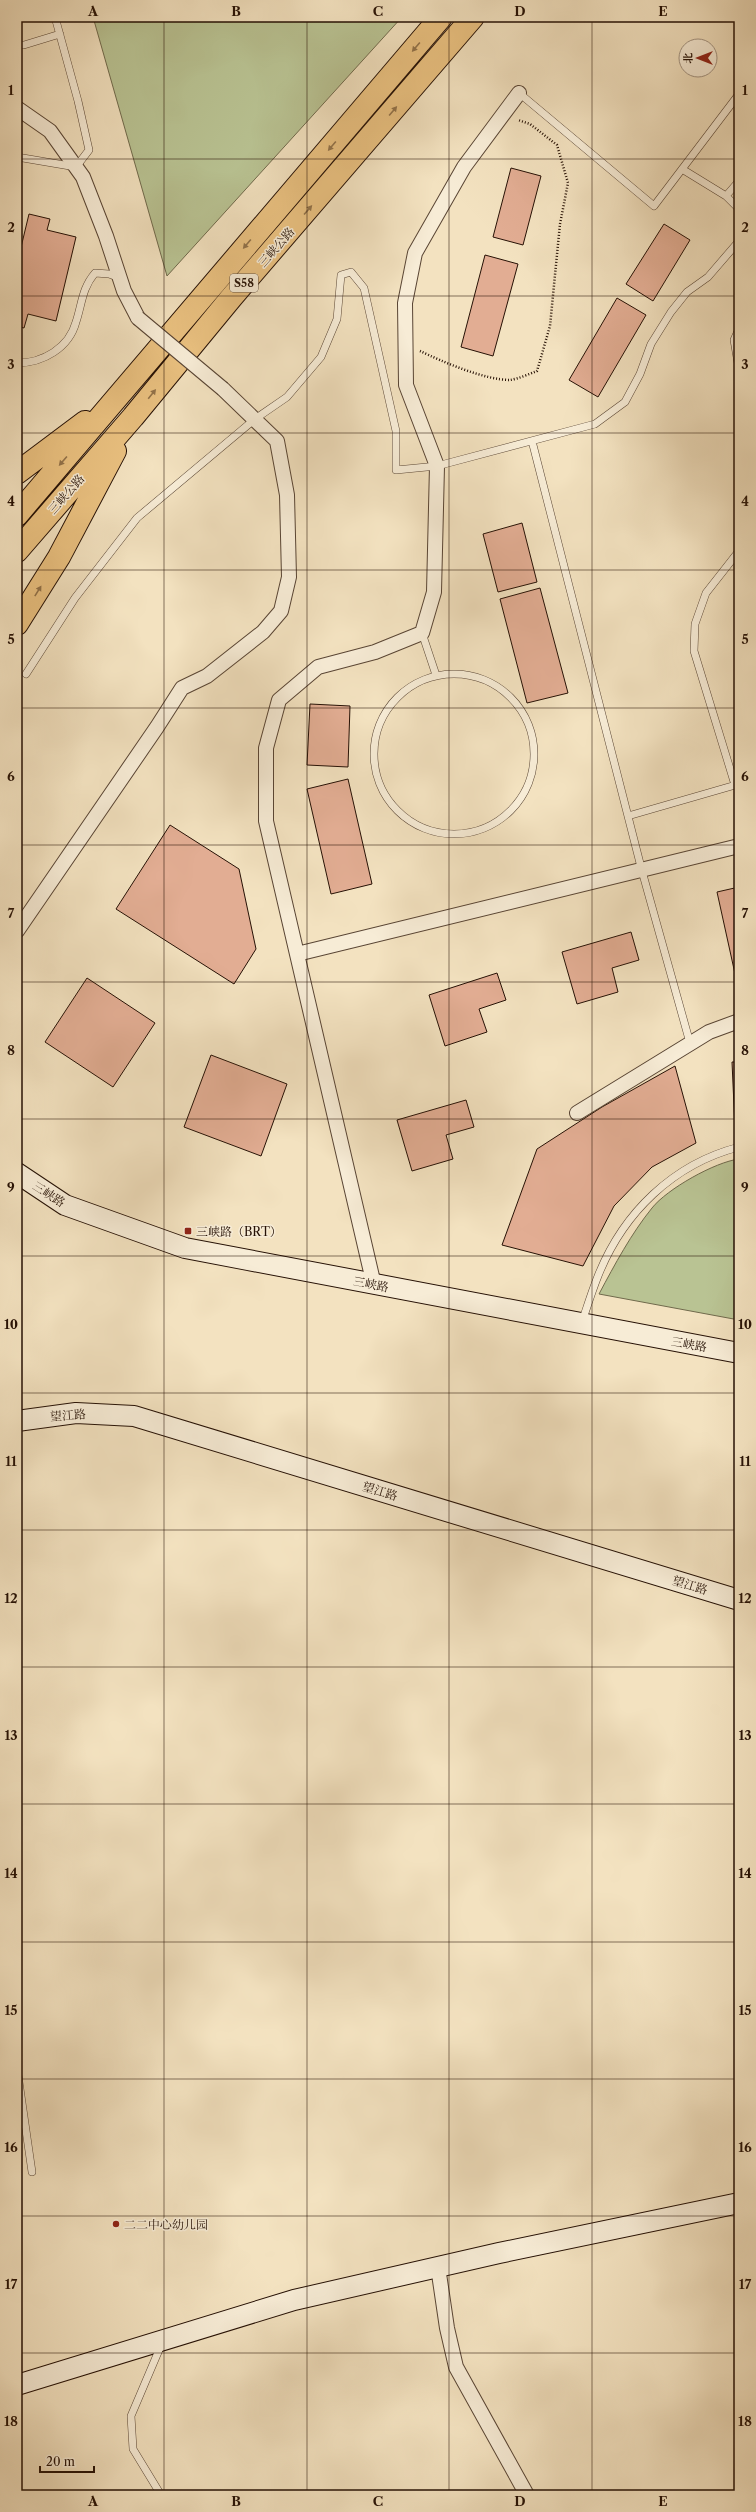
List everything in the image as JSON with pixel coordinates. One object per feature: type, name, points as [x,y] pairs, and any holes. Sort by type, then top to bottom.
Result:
[{"type":"highway","name":"三峡公路","points":[[17,515],[120,396],[441,17]]},
{"type":"highway","name":"三峡公路","points":[[17,551],[133,417],[236,292],[474,17]]},
{"type":"highway","points":[[17,473],[120,396]]},
{"type":"highway","points":[[17,624],[59,557],[133,417]]},
{"type":"main road","name":"三峡路","points":[[17,1173],[65,1205],[185,1248],[739,1353]]},
{"type":"main road","name":"望江路","points":[[18,1425],[76,1413],[134,1416],[739,1600]]},
{"type":"main road","points":[[17,2385],[294,2300],[438,2267],[739,2203]]},
{"type":"street","points":[[374,1284],[266,821],[266,748],[279,700],[318,667],[375,652],[422,633],[434,592],[436,466],[406,385],[405,303],[415,253],[464,167],[519,93]]},
{"type":"street","points":[[17,108],[50,131],[76,167],[86,185],[120,278],[138,318],[223,389],[278,441],[287,496],[289,577],[281,611],[263,632],[206,676],[182,688],[157,727],[17,930]]},
{"type":"street","points":[[297,954],[642,871],[739,846]]},
{"type":"street","points":[[577,1113],[709,1032],[739,1021]]},
{"type":"street","points":[[438,2267],[447,2328],[456,2367],[527,2495]]},
{"type":"lane","points":[[17,157],[76,167],[89,150],[78,101],[55,17]]},
{"type":"lane","points":[[17,45],[24,45],[60,34]]},
{"type":"lane","points":[[519,93],[654,206],[739,94]]},
{"type":"lane","points":[[682,169],[726,196],[739,209]]},
{"type":"lane","points":[[726,196],[739,181]]},
{"type":"lane","points":[[26,674],[75,598],[137,518],[256,419],[287,397],[321,356],[336,319],[341,274],[351,272],[364,288],[396,431],[396,470],[436,466],[595,424],[625,402],[640,374],[651,344],[671,312],[687,292],[708,277],[739,241]]},
{"type":"lane","points":[[17,363],[32,363],[49,356],[64,344],[76,323],[81,299],[88,281],[95,273],[110,274],[120,278]]},
{"type":"lane","points":[[739,329],[734,340],[739,369]]},
{"type":"lane","points":[[532,441],[642,871],[690,1043]]},
{"type":"lane","points":[[628,816],[737,784],[694,651],[695,624],[706,593],[739,551]]},
{"type":"lane","points":[[422,633],[436,675]]},
{"type":"lane","points":[[461,674],[486,680],[507,693],[523,712],[533,736],[534,762],[528,786],[514,808],[494,824],[471,833],[443,834],[417,825],[395,808],[380,785],[374,758],[378,730],[390,705],[410,686],[436,675],[461,674]]},
{"type":"lane","points":[[582,1324],[598,1275],[621,1231],[654,1192],[696,1162],[739,1147]]},
{"type":"lane","points":[[17,2068],[32,2172]]},
{"type":"lane","points":[[161,2495],[133,2449],[131,2416],[164,2340]]},
{"type":"path","points":[[405,344],[442,362],[480,374],[510,380],[537,371],[550,326],[560,224],[568,183],[557,145],[530,124],[503,115]]},
{"type":"green space","points":[[93,17],[402,17],[167,276]]},
{"type":"green space","points":[[739,1159],[739,1320],[599,1294],[630,1239],[644,1218],[659,1201],[680,1185],[705,1171],[717,1165]]},
{"type":"building","points":[[17,17],[28,17],[17,20]]},
{"type":"building","points":[[17,20],[20,33],[17,34]]},
{"type":"building","points":[[511,168],[541,176],[523,245],[493,237]]},
{"type":"building","points":[[29,214],[50,219],[47,230],[76,237],[56,321],[28,314],[24,328],[17,326],[17,264]]},
{"type":"building","points":[[664,224],[690,240],[653,301],[626,284]]},
{"type":"building","points":[[485,255],[518,264],[493,356],[461,347]]},
{"type":"building","points":[[617,298],[646,315],[598,397],[569,380]]},
{"type":"building","points":[[522,523],[537,582],[498,592],[483,534]]},
{"type":"building","points":[[540,588],[568,693],[527,703],[500,599]]},
{"type":"building","points":[[310,704],[350,706],[348,767],[307,765]]},
{"type":"building","points":[[348,779],[372,884],[331,894],[307,789]]},
{"type":"building","points":[[170,825],[239,869],[256,949],[234,984],[116,909]]},
{"type":"building","points":[[739,887],[739,992],[717,892]]},
{"type":"building","points":[[631,932],[639,960],[612,968],[618,992],[577,1004],[562,952]]},
{"type":"building","points":[[497,973],[506,1000],[479,1009],[487,1032],[445,1046],[429,995]]},
{"type":"building","points":[[87,978],[155,1023],[113,1087],[45,1042]]},
{"type":"building","points":[[211,1055],[287,1084],[261,1156],[184,1127]]},
{"type":"building","points":[[732,1062],[739,1062],[739,1128],[735,1128]]},
{"type":"building","points":[[675,1066],[696,1143],[652,1167],[614,1206],[583,1266],[502,1245],[537,1149],[602,1107]]},
{"type":"building","points":[[466,1100],[474,1127],[446,1135],[453,1159],[412,1171],[397,1120]]},
{"type":"place","name":"三峡路（BRT）","points":[[188,1231]]},
{"type":"place","name":"二二中心幼儿园","points":[[116,2224]]}]
